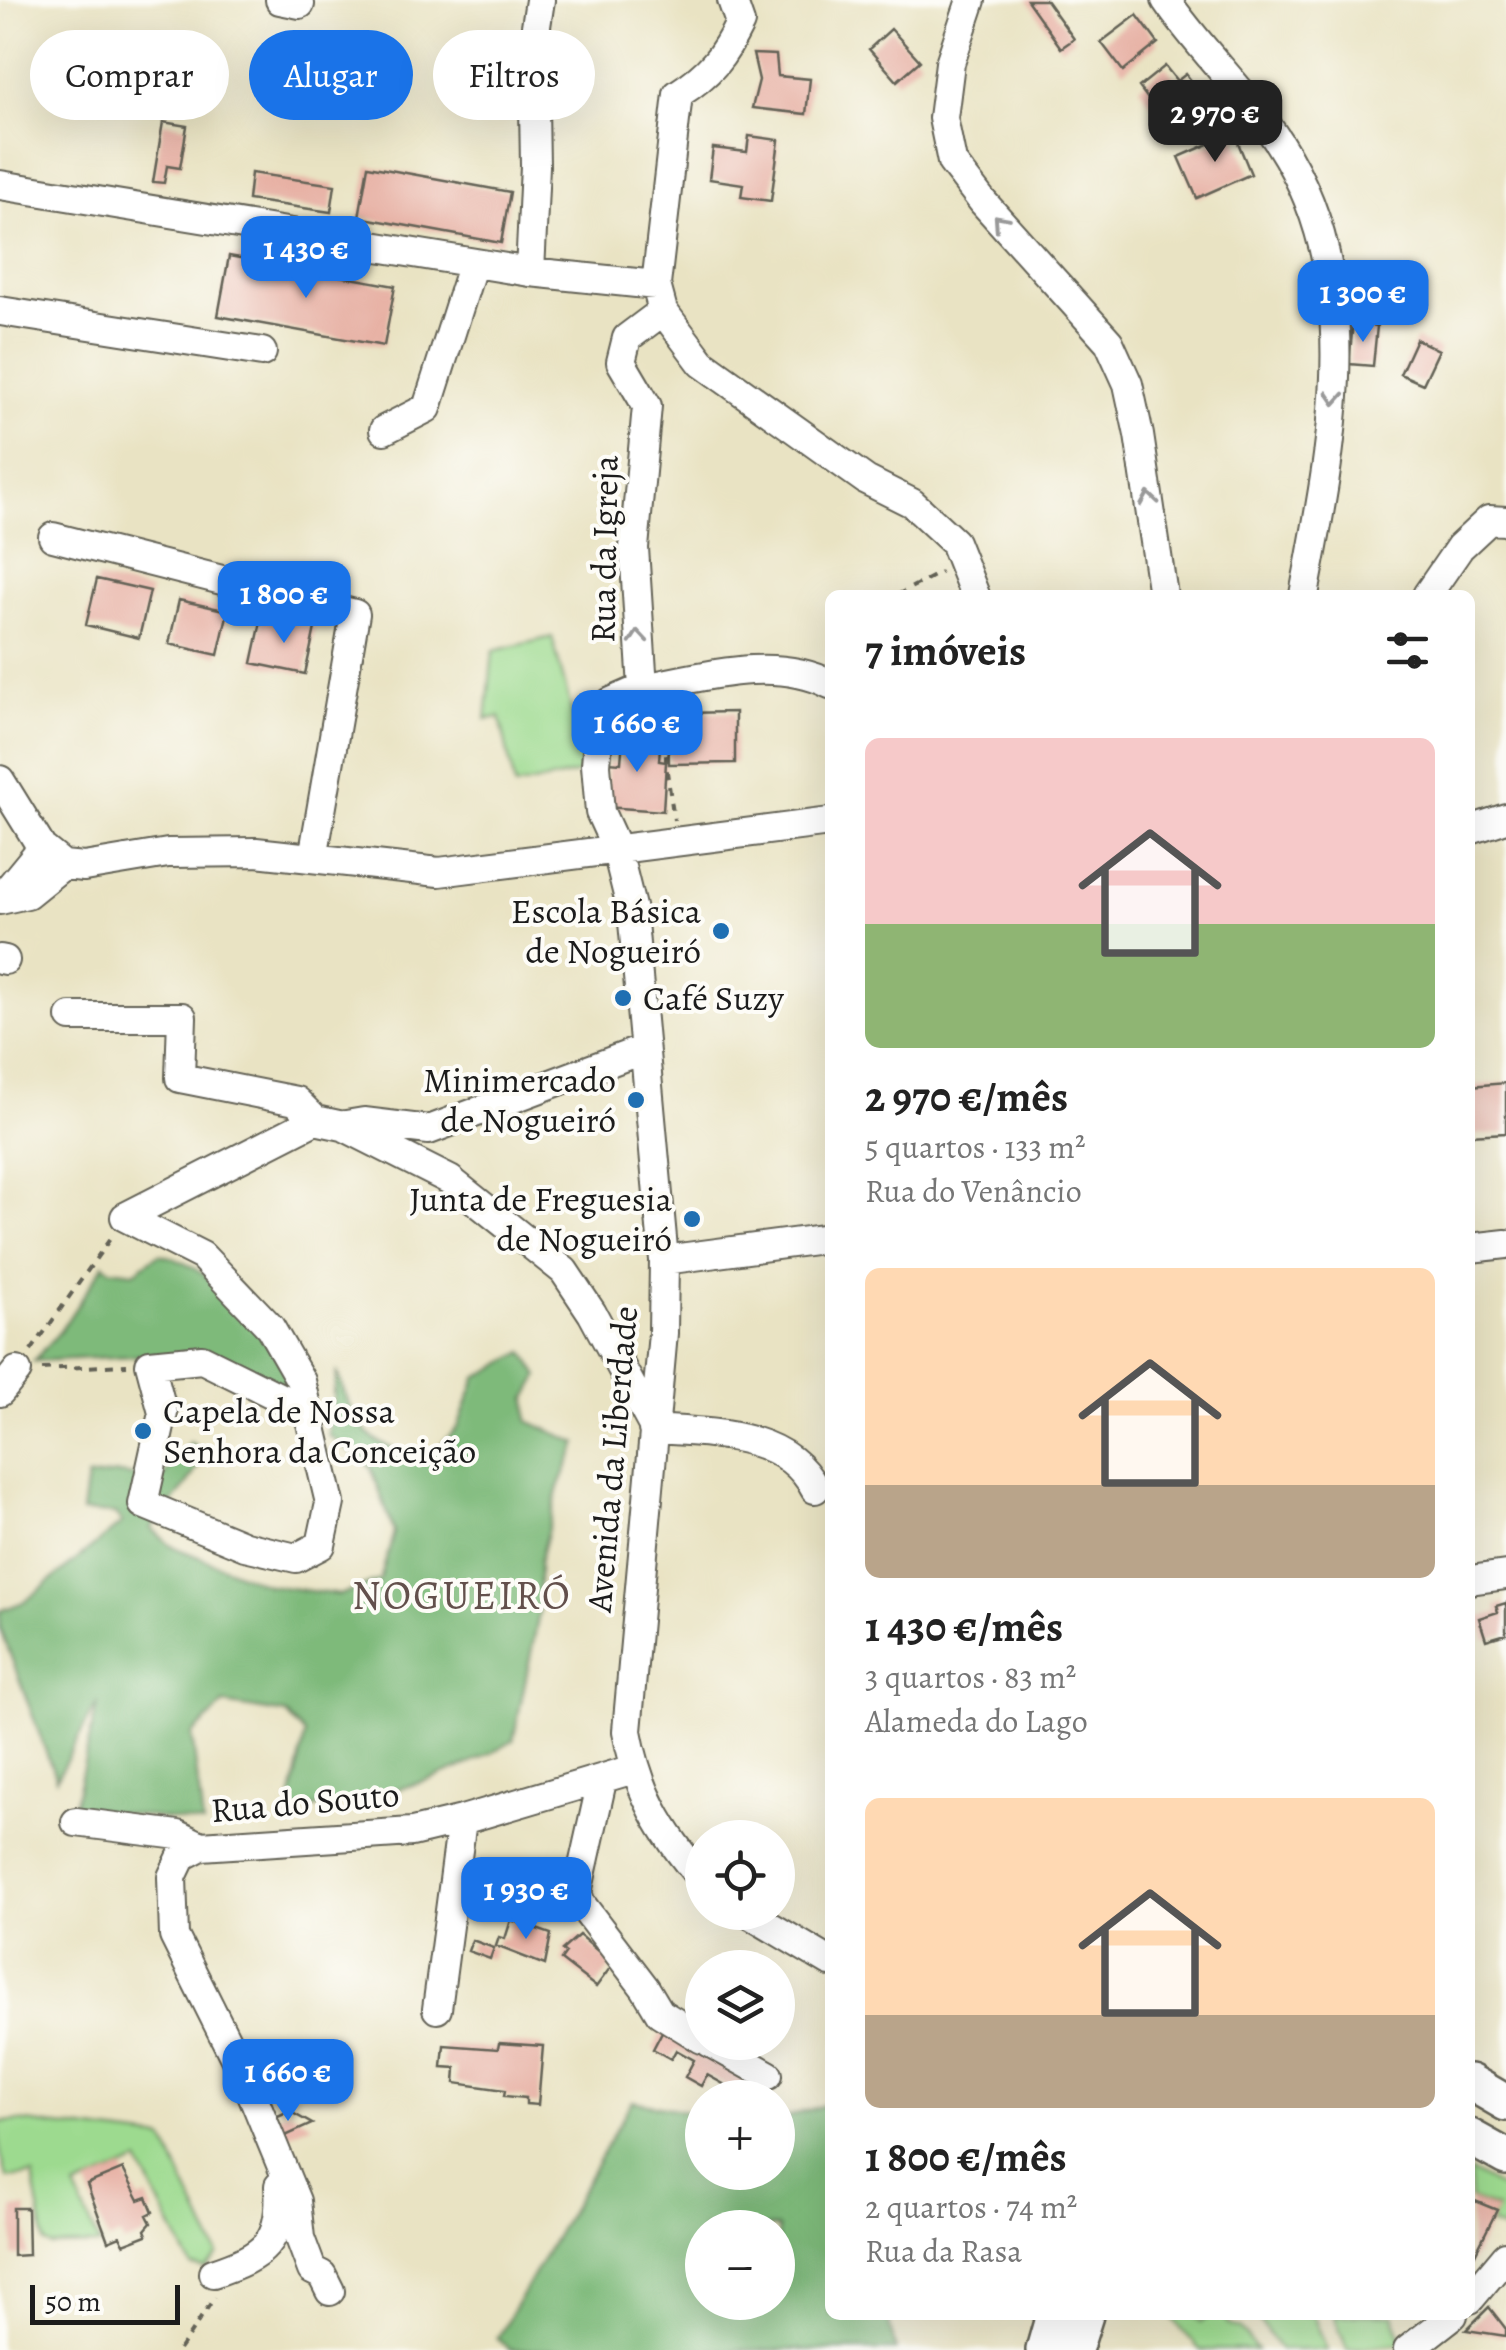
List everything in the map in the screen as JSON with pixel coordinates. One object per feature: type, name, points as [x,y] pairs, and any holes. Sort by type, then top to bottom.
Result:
[{"type":"main road","points":[[1475,2085],[1506,2103]]},
{"type":"main road","points":[[1475,2140],[1506,2157]]},
{"type":"main road","points":[[1044,2350],[1053,2320]]},
{"type":"main road","points":[[1074,2350],[1083,2320]]},
{"type":"street","points":[[530,272],[535,166],[533,46],[540,0]]},
{"type":"street","points":[[732,0],[740,22],[724,56],[678,94],[659,298],[702,362],[866,480],[912,504],[954,542],[973,590]]},
{"type":"street","points":[[971,0],[950,64],[943,118],[952,162],[1109,342],[1128,384],[1162,590]]},
{"type":"street","points":[[1166,0],[1281,145],[1306,198],[1325,256],[1336,326],[1336,392],[1328,465],[1305,590]]},
{"type":"street","points":[[0,186],[530,272],[659,298]]},
{"type":"street","points":[[384,430],[426,408],[473,263]]},
{"type":"street","name":"Rua da Igreja","points":[[616,847],[600,812],[596,765],[599,724],[612,702],[643,688],[634,548],[646,406],[621,362],[627,338],[659,298]]},
{"type":"street","points":[[0,311],[262,352]]},
{"type":"street","points":[[1430,590],[1460,547],[1488,520],[1506,520]]},
{"type":"street","points":[[53,537],[355,614],[312,858]]},
{"type":"street","points":[[643,688],[779,669],[825,681]]},
{"type":"street","points":[[0,780],[52,856],[84,867],[168,853],[256,852],[438,872],[825,823]]},
{"type":"street","points":[[1475,828],[1506,818]]},
{"type":"street","name":"Avenida da Liberdade","points":[[616,847],[632,910],[664,1260],[663,1333],[626,1731],[634,1770],[654,1816],[685,1857]]},
{"type":"street","points":[[0,899],[52,856]]},
{"type":"street","points":[[71,1017],[182,1017],[180,1078],[296,1101],[329,1123],[450,1180],[564,1271],[592,1314],[653,1428],[750,1440],[805,1472],[815,1489]]},
{"type":"street","points":[[125,1217],[329,1123],[364,1122],[429,1130],[644,1049]]},
{"type":"street","points":[[125,1217],[202,1256],[270,1327],[301,1381],[330,1503],[321,1545],[296,1558],[245,1546],[144,1504],[162,1413],[150,1364],[202,1360],[307,1411]]},
{"type":"street","points":[[664,1260],[825,1239]]},
{"type":"street","points":[[1475,1247],[1506,1244]]},
{"type":"street","points":[[1475,1579],[1506,1575]]},
{"type":"street","name":"Rua do Souto","points":[[330,2290],[322,2275],[312,2270],[300,2238],[296,2201],[248,2084],[174,1936],[172,1877],[182,1856],[200,1846],[412,1832],[634,1770]]},
{"type":"street","points":[[602,1781],[576,1893],[660,2013],[685,2028]]},
{"type":"street","points":[[437,2010],[462,1820]]},
{"type":"street","points":[[76,1822],[178,1835],[200,1846]]},
{"type":"street","points":[[776,1930],[825,1959]]},
{"type":"street","points":[[742,2060],[768,2075]]},
{"type":"street","name":"Rua do Souto","points":[[222,2270],[271,2241],[278,2228],[278,2158]]},
{"type":"street","points":[[1475,2293],[1506,2256]]},
{"type":"street","points":[[1408,2350],[1447,2320]]},
{"type":"path","points":[[906,590],[962,561]]},
{"type":"path","points":[[643,688],[666,726],[666,765],[677,840]]},
{"type":"path","points":[[8,1382],[125,1217]]},
{"type":"path","points":[[8,1382],[150,1364]]},
{"type":"path","points":[[180,2350],[198,2326],[222,2270]]},
{"type":"green space","points":[[552,637],[588,771],[515,787],[500,717],[486,719],[493,651]]},
{"type":"green space","points":[[159,1254],[200,1272],[219,1287],[253,1324],[293,1383],[271,1383],[155,1355],[34,1361],[61,1330],[104,1264],[110,1269],[134,1272]]},
{"type":"green space","points":[[524,1352],[539,1376],[527,1398],[528,1421],[578,1443],[559,1487],[539,1563],[539,1614],[513,1741],[461,1767],[405,1787],[289,1811],[305,1735],[286,1714],[224,1704],[192,1735],[203,1824],[74,1806],[98,1702],[56,1779],[0,1627],[0,1611],[26,1601],[122,1523],[115,1514],[82,1512],[87,1478],[118,1474],[161,1479],[190,1442],[206,1453],[188,1483],[151,1528],[171,1546],[268,1585],[340,1595],[380,1580],[394,1532],[371,1467],[328,1435],[337,1372],[351,1408],[366,1432],[390,1448],[428,1458],[458,1427],[476,1378]]},
{"type":"green space","points":[[632,2101],[685,2111],[685,2190],[795,2190],[795,2115],[825,2105],[825,2320],[888,2320],[896,2350],[510,2350],[497,2339]]},
{"type":"green space","points":[[0,2122],[164,2139],[218,2255],[206,2269],[192,2267],[139,2162],[75,2189],[100,2245],[45,2243],[33,2175],[7,2178],[0,2151]]},
{"type":"green space","points":[[1475,2174],[1506,2191],[1506,2232],[1490,2224],[1497,2209],[1475,2201]]},
{"type":"green space","points":[[1174,2320],[1226,2320],[1240,2328],[1257,2350],[1200,2350]]},
{"type":"green space","points":[[1259,2320],[1315,2320],[1327,2350],[1280,2350]]},
{"type":"green space","points":[[1336,2320],[1395,2320],[1404,2343],[1347,2349]]},
{"type":"building","points":[[1027,0],[1046,0],[1074,39],[1061,48]]},
{"type":"building","points":[[1137,15],[1158,43],[1123,71],[1101,42]]},
{"type":"building","points":[[891,29],[920,61],[897,81],[869,49]]},
{"type":"building","points":[[753,54],[776,55],[778,76],[810,79],[806,114],[752,108],[759,80]]},
{"type":"building","points":[[1165,66],[1177,81],[1186,74],[1206,100],[1170,128],[1139,87]]},
{"type":"building","points":[[163,122],[187,126],[180,168],[167,166],[164,183],[153,182]]},
{"type":"building","points":[[1234,133],[1251,174],[1197,198],[1179,157]]},
{"type":"building","points":[[749,136],[779,140],[771,201],[741,197],[743,184],[709,179],[713,148],[747,152]]},
{"type":"building","points":[[368,166],[510,192],[501,243],[359,217]]},
{"type":"building","points":[[251,173],[335,185],[331,212],[248,200]]},
{"type":"building","points":[[229,256],[395,286],[384,346],[218,316]]},
{"type":"building","points":[[1353,323],[1377,326],[1373,366],[1349,364]]},
{"type":"building","points":[[1416,339],[1439,350],[1423,384],[1400,374]]},
{"type":"building","points":[[97,579],[150,591],[139,638],[86,625]]},
{"type":"building","points":[[179,600],[228,611],[218,655],[169,644]]},
{"type":"building","points":[[262,617],[315,628],[305,674],[252,663]]},
{"type":"building","points":[[735,712],[735,763],[669,764],[668,727],[683,727],[683,713]]},
{"type":"building","points":[[629,723],[648,725],[646,746],[660,747],[659,761],[666,762],[663,811],[605,807],[608,762],[621,763]]},
{"type":"building","points":[[1506,1083],[1506,1133],[1475,1135],[1475,1086]]},
{"type":"building","points":[[1506,1603],[1506,1634],[1486,1640],[1479,1618],[1498,1612],[1496,1606]]},
{"type":"building","points":[[511,1920],[551,1934],[545,1965],[496,1946],[499,1937],[505,1939]]},
{"type":"building","points":[[579,1935],[613,1964],[596,1987],[561,1960],[566,1953],[562,1950]]},
{"type":"building","points":[[472,1940],[494,1948],[490,1959],[468,1951]]},
{"type":"building","points":[[665,2026],[685,2037],[685,2055],[676,2050],[671,2059],[653,2049]]},
{"type":"building","points":[[499,2043],[543,2046],[538,2105],[526,2104],[526,2098],[504,2096],[505,2090],[455,2083],[456,2068],[442,2067],[444,2045],[498,2049]]},
{"type":"building","points":[[694,2060],[727,2060],[764,2080],[716,2080],[707,2075],[704,2080],[685,2077]]},
{"type":"building","points":[[289,2111],[312,2124],[279,2139],[271,2119]]},
{"type":"building","points":[[123,2169],[139,2200],[147,2197],[153,2212],[147,2215],[151,2223],[145,2230],[147,2235],[124,2244],[120,2236],[108,2241],[87,2184]]},
{"type":"building","points":[[1475,2201],[1497,2210],[1475,2254]]},
{"type":"building","points":[[13,2208],[27,2208],[28,2255],[13,2256]]},
{"type":"building","points":[[1489,2307],[1506,2329],[1506,2336],[1466,2330]]},
{"type":"place","name":"Escola Básica de Nogueiró","points":[[721,931]]},
{"type":"place","name":"Café Suzy","points":[[623,998]]},
{"type":"place","name":"Minimercado de Nogueiró","points":[[636,1100]]},
{"type":"place","name":"Junta de Freguesia de Nogueiró","points":[[692,1219]]},
{"type":"place","name":"Capela de Nossa Senhora da Conceição","points":[[143,1431]]},
{"type":"district","name":"NOGUEIRÓ","points":[[462,1595]]}]
